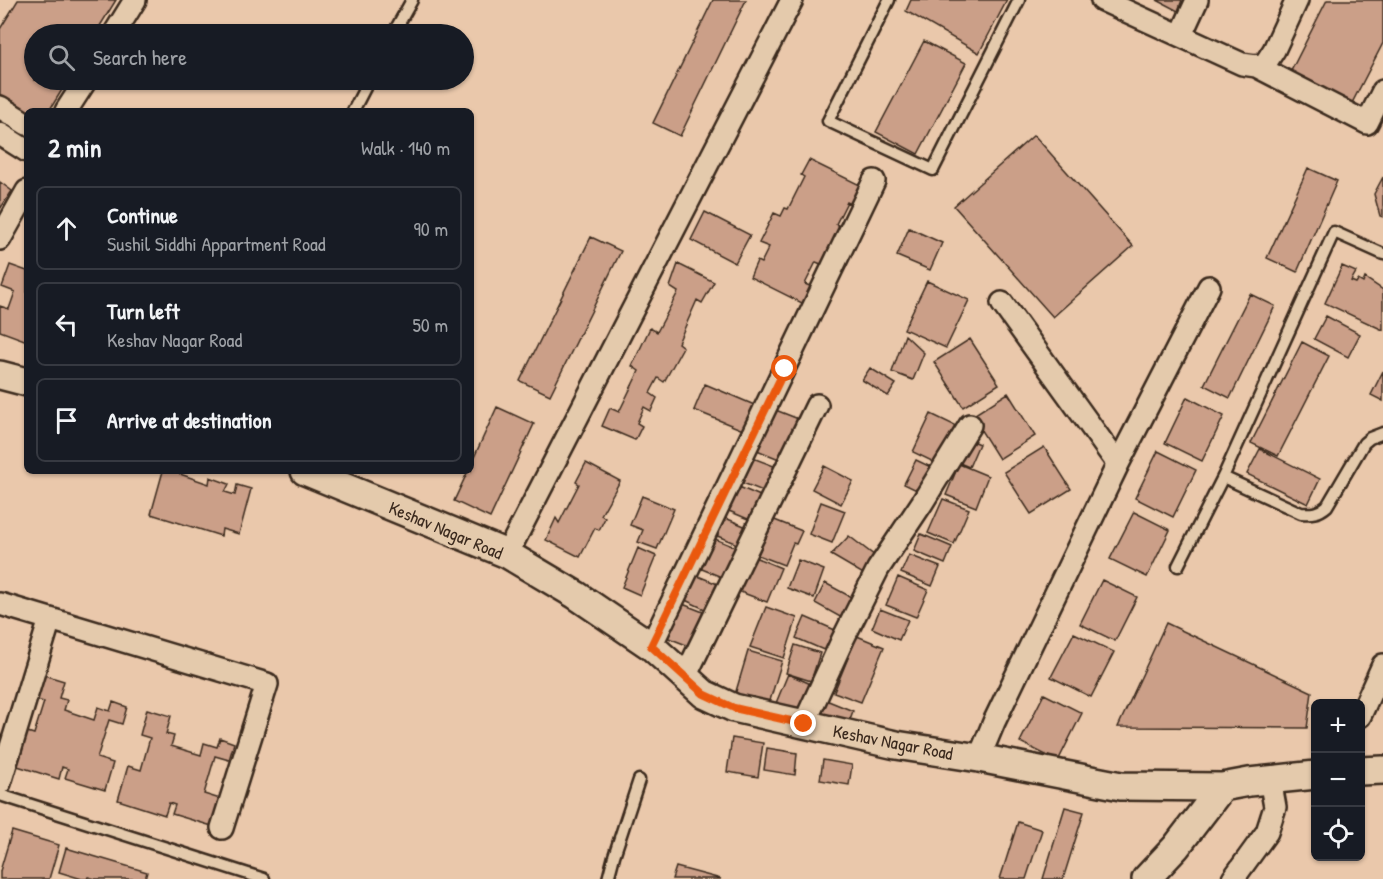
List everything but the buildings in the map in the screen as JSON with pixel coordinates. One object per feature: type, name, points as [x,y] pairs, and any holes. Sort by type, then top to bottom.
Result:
[{"type":"street","points":[[120,24],[135,0]]},
{"type":"street","points":[[507,554],[792,0]]},
{"type":"street","points":[[1102,0],[1242,64],[1256,66],[1367,123],[1383,92]]},
{"type":"street","points":[[1181,35],[1197,0]]},
{"type":"street","points":[[1256,66],[1265,64],[1274,50],[1297,0]]},
{"type":"street","points":[[68,108],[80,90]]},
{"type":"street","points":[[0,108],[24,122]]},
{"type":"street","points":[[0,134],[24,149]]},
{"type":"street","points":[[651,646],[874,181]]},
{"type":"street","points":[[0,239],[24,196]]},
{"type":"street","points":[[979,758],[999,711],[1118,464],[1209,287]]},
{"type":"street","points":[[1002,303],[1118,464]]},
{"type":"street","points":[[0,375],[24,381]]},
{"type":"street","points":[[685,677],[817,405]]},
{"type":"street","points":[[804,724],[878,569],[970,425]]},
{"type":"street","name":"Keshav Nagar Road","points":[[312,474],[507,554],[651,646],[704,694],[734,708],[896,745],[979,758],[1121,786],[1222,787],[1311,775]]},
{"type":"street","points":[[0,604],[267,684],[222,828]]},
{"type":"street","points":[[0,783],[50,619]]},
{"type":"street","points":[[1365,705],[1383,665]]},
{"type":"street","points":[[1365,771],[1383,770]]},
{"type":"street","points":[[1233,879],[1267,832],[1275,807],[1270,779]]},
{"type":"street","points":[[1146,879],[1176,847],[1222,787]]},
{"type":"lane","points":[[398,24],[411,0]]},
{"type":"lane","points":[[889,0],[828,121],[933,170],[1019,0]]},
{"type":"lane","points":[[354,108],[364,90]]},
{"type":"lane","points":[[1178,566],[1223,477],[1334,232],[1383,254]]},
{"type":"lane","points":[[1223,477],[1301,513],[1321,512],[1328,506],[1364,443],[1383,433]]},
{"type":"lane","points":[[608,879],[639,780]]},
{"type":"lane","points":[[0,795],[264,879]]},
{"type":"route","points":[[785,369],[651,646],[704,694],[734,708],[804,724]]}]
